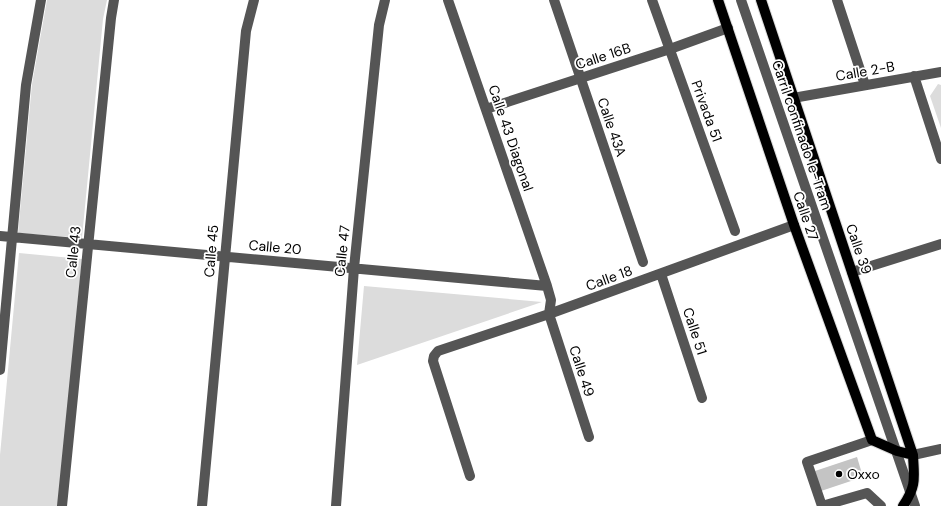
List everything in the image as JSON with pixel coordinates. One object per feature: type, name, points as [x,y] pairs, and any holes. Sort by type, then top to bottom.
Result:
[{"type":"main road","name":"Calle 27","points":[[718,0],[794,225],[872,440]]},
{"type":"main road","name":"Calle 39","points":[[761,0],[913,455],[914,480],[912,494]]},
{"type":"main road","points":[[872,440],[897,451],[913,455]]},
{"type":"main road","points":[[903,506],[912,494]]},
{"type":"street","points":[[0,370],[26,85],[41,0]]},
{"type":"street","name":"Calle 43","points":[[62,506],[114,0]]},
{"type":"street","name":"Calle 45","points":[[202,506],[246,31],[254,0]]},
{"type":"street","name":"Calle 47","points":[[336,506],[354,268],[379,25],[385,0]]},
{"type":"street","name":"Calle 43 Diagonal","points":[[448,0],[547,286],[551,300],[549,314]]},
{"type":"street","name":"Calle 43A","points":[[554,0],[643,262]]},
{"type":"street","name":"Privada 51","points":[[652,0],[735,231]]},
{"type":"street","name":"Carril confinado Ie-Tram","points":[[741,0],[915,506]]},
{"type":"street","points":[[837,0],[865,85]]},
{"type":"street","name":"Calle 16B","points":[[486,109],[670,49],[728,28]]},
{"type":"street","name":"Calle 2-B","points":[[794,98],[941,72]]},
{"type":"street","points":[[914,76],[941,159]]},
{"type":"street","name":"Calle 18","points":[[470,476],[433,361],[434,356],[438,351],[549,314],[794,225]]},
{"type":"street","name":"Calle 20","points":[[0,236],[547,286]]},
{"type":"street","points":[[852,272],[941,244]]},
{"type":"street","name":"Calle 51","points":[[661,274],[702,398]]},
{"type":"street","name":"Calle 49","points":[[549,314],[589,437]]},
{"type":"street","points":[[872,440],[807,462],[822,506],[867,493],[881,506]]},
{"type":"street","points":[[913,455],[941,449]]},
{"type":"shaded area","points":[[47,0],[107,0],[103,19],[82,238],[18,233],[32,84]]},
{"type":"shaded area","points":[[938,84],[941,85],[941,128],[930,96]]},
{"type":"shaded area","points":[[19,253],[82,259],[59,506],[0,506],[0,455]]},
{"type":"shaded area","points":[[364,286],[542,302],[357,365]]},
{"type":"building","name":"Oxxo","points":[[857,457],[863,477],[821,491],[815,471]]},
{"type":"place","name":"Oxxo","points":[[839,474]]}]
